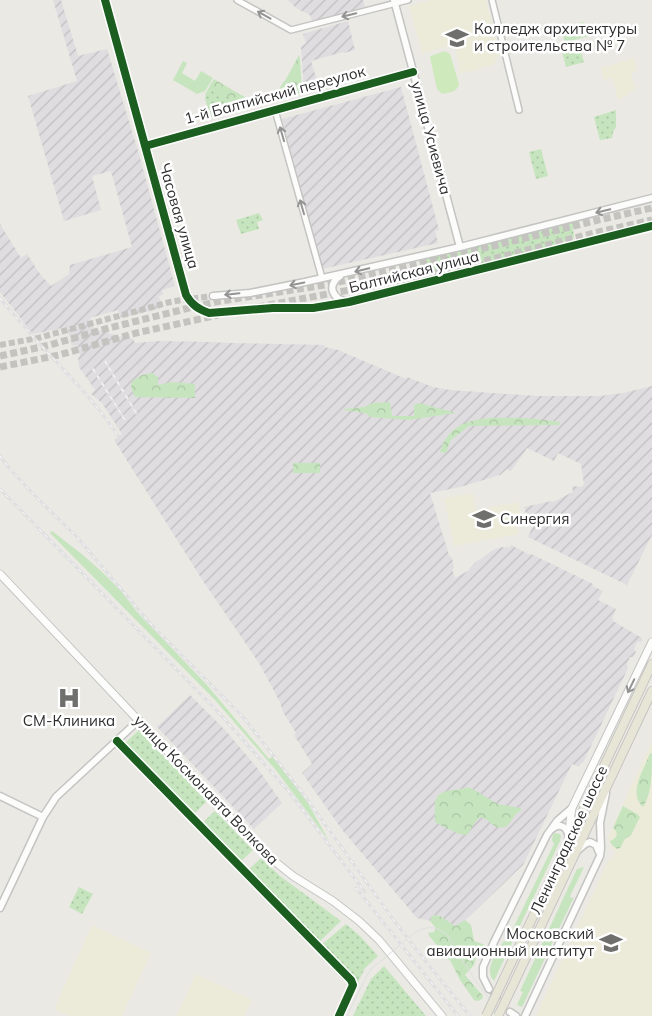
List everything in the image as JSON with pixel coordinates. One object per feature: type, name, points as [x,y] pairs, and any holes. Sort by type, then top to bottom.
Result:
[{"type":"main road","name":"улица Космонавта Волкова","points":[[0,574],[263,852],[293,876],[348,911],[371,931],[442,1016]]},
{"type":"main road","points":[[568,838],[572,808],[652,642]]},
{"type":"main road","name":"Ленинградское шоссе","points":[[486,1016],[568,838],[652,664]]},
{"type":"main road","name":"Ленинградское шоссе","points":[[498,1016],[652,691]]},
{"type":"street","name":"Часовая улица","points":[[105,0],[186,295]]},
{"type":"street","points":[[237,0],[291,30],[394,1],[408,0]]},
{"type":"street","points":[[492,0],[520,110]]},
{"type":"street","name":"улица Усиевича","points":[[394,1],[460,247]]},
{"type":"street","name":"1-й Балтийский переулок","points":[[145,146],[413,72]]},
{"type":"street","points":[[275,110],[322,278]]},
{"type":"street","name":"Балтийская улица","points":[[213,296],[287,286],[460,247],[652,198]]},
{"type":"street","name":"Балтийская улица","points":[[186,295],[199,310],[209,313],[273,308],[313,308],[349,302],[652,226]]},
{"type":"street","points":[[344,273],[335,279],[332,288],[337,298],[341,301],[349,302]]},
{"type":"street","points":[[0,908],[43,817],[56,797],[139,720]]},
{"type":"street","points":[[117,741],[351,980],[353,985],[339,1016]]},
{"type":"street","points":[[525,1016],[600,856],[602,806],[610,780]]},
{"type":"street","points":[[0,796],[43,817]]},
{"type":"street","points":[[489,989],[483,977],[482,967],[549,832],[557,821],[572,808]]},
{"type":"street","points":[[549,832],[554,827],[559,826],[565,828],[568,838]]},
{"type":"street","points":[[576,852],[590,842],[596,846],[600,856]]},
{"type":"shaded area","points":[[53,0],[61,0],[78,56],[107,49],[138,151],[175,286],[162,290],[163,295],[159,296],[162,308],[121,318],[118,310],[90,318],[91,326],[133,339],[135,343],[158,341],[324,345],[324,347],[338,350],[406,379],[407,377],[433,387],[450,390],[537,396],[600,396],[652,386],[652,535],[627,585],[528,537],[533,526],[530,516],[527,517],[524,507],[553,502],[573,492],[572,486],[581,487],[584,484],[581,464],[558,453],[554,461],[527,448],[511,471],[507,469],[500,475],[460,487],[430,493],[449,555],[452,558],[454,568],[452,569],[455,578],[468,571],[475,563],[493,550],[505,548],[506,546],[509,548],[511,545],[593,584],[593,586],[603,591],[598,600],[616,609],[612,618],[614,619],[613,621],[642,638],[641,642],[637,642],[634,649],[636,652],[633,657],[630,657],[627,664],[628,668],[583,763],[579,767],[572,764],[523,865],[454,931],[446,924],[417,918],[343,831],[302,773],[312,764],[294,735],[296,733],[283,712],[280,702],[259,663],[203,581],[114,440],[122,434],[102,403],[91,394],[95,390],[79,367],[78,345],[72,346],[67,327],[33,334],[0,292],[0,224],[21,258],[27,254],[40,274],[51,286],[69,274],[70,265],[132,247],[111,171],[92,176],[101,210],[64,221],[28,96],[77,81]]},
{"type":"shaded area","points":[[288,0],[363,0],[365,7],[312,21],[310,15],[296,8]]},
{"type":"shaded area","name":"Колледж архитектуры и строительства № 7","points":[[431,0],[486,0],[500,56],[495,58],[496,64],[456,75],[460,69],[454,45],[422,53],[409,6]]},
{"type":"shaded area","points":[[348,21],[355,50],[311,61],[319,87],[304,91],[301,47],[306,43],[303,34]]},
{"type":"shaded area","points":[[634,58],[637,71],[631,73],[635,88],[625,97],[618,100],[612,78],[604,80],[601,68]]},
{"type":"shaded area","points":[[401,87],[439,230],[435,231],[438,243],[322,269],[282,119]]},
{"type":"shaded area","name":"Синергия","points":[[473,493],[476,510],[518,502],[521,516],[517,525],[518,534],[454,546],[444,498]]},
{"type":"shaded area","points":[[190,695],[226,731],[258,769],[282,803],[254,829],[157,727]]},
{"type":"shaded area","name":"Московский авиационный институт","points":[[652,741],[652,1016],[537,1016],[609,859],[612,860],[615,852],[611,848],[608,837]]},
{"type":"shaded area","points":[[92,925],[151,953],[122,1016],[70,1016],[54,1009]]},
{"type":"shaded area","points":[[196,974],[252,1000],[244,1016],[176,1016]]},
{"type":"green space","points":[[584,22],[588,36],[565,43],[561,28]]},
{"type":"green space","points":[[580,48],[584,62],[566,67],[562,52]]},
{"type":"green space","points":[[445,51],[450,54],[459,84],[455,91],[442,94],[437,89],[430,57]]},
{"type":"green space","points":[[299,55],[302,91],[299,94],[277,98],[278,90]]},
{"type":"green space","points":[[183,61],[187,63],[182,73],[195,81],[201,71],[213,78],[205,91],[197,94],[173,80]]},
{"type":"green space","points":[[214,79],[253,102],[252,106],[212,117],[207,105],[206,94]]},
{"type":"green space","points":[[210,87],[232,99],[233,105],[222,109],[209,110],[205,98]]},
{"type":"green space","points":[[616,110],[616,127],[612,138],[600,140],[594,117]]},
{"type":"green space","points":[[541,149],[548,176],[536,179],[529,152]]},
{"type":"green space","points":[[259,213],[263,220],[257,222],[259,229],[241,234],[236,220]]},
{"type":"green space","points":[[578,220],[573,228],[574,238],[522,257],[423,280],[419,261]]},
{"type":"green space","points":[[152,373],[158,377],[158,385],[172,382],[195,384],[195,398],[135,397],[131,388],[132,381],[142,375]]},
{"type":"green space","points":[[390,402],[392,416],[414,416],[414,405],[419,403],[456,413],[409,420],[371,417],[365,413],[344,410],[364,407],[373,403]]},
{"type":"green space","points":[[489,418],[524,418],[560,422],[559,425],[469,426],[451,440],[446,453],[440,452],[447,436],[458,426]]},
{"type":"green space","points":[[293,463],[320,463],[320,471],[319,473],[293,473]]},
{"type":"green space","points":[[52,531],[83,555],[121,591],[137,612],[207,685],[269,759],[273,756],[308,803],[329,841],[275,769],[215,700],[50,533]]},
{"type":"green space","points":[[139,730],[207,801],[192,816],[123,745]]},
{"type":"green space","points":[[650,753],[652,754],[651,782],[643,807],[639,801],[637,788]]},
{"type":"green space","points":[[468,787],[496,803],[522,810],[517,813],[507,826],[501,828],[480,817],[467,835],[459,834],[436,823],[435,804],[439,795],[443,792]]},
{"type":"green space","points":[[623,806],[640,817],[631,835],[617,849],[610,841],[617,835],[613,828]]},
{"type":"green space","points":[[215,811],[253,850],[238,864],[201,824]]},
{"type":"green space","points":[[554,833],[560,834],[560,841],[494,981],[490,972],[492,962],[503,942],[507,941],[554,844],[552,839]]},
{"type":"green space","points":[[261,858],[280,876],[341,921],[318,943],[247,871]]},
{"type":"green space","points":[[584,867],[570,896],[571,898],[574,897],[522,1007],[517,1005],[523,992],[520,991],[577,869]]},
{"type":"green space","points":[[79,887],[93,894],[82,914],[69,907]]},
{"type":"green space","points":[[433,915],[440,916],[455,926],[465,920],[471,925],[474,941],[485,945],[487,950],[484,957],[476,958],[474,965],[465,975],[483,996],[482,999],[474,1000],[460,980],[451,962],[430,937],[428,933],[434,932],[436,928],[430,921]]},
{"type":"green space","points":[[346,924],[378,956],[365,968],[357,984],[320,946]]},
{"type":"green space","points":[[384,966],[426,1016],[353,1016],[371,979]]},
{"type":"tunnel","points":[[0,356],[50,345],[109,328],[215,302],[325,285],[652,208]]},
{"type":"tunnel","points":[[258,307],[419,277],[652,220]]},
{"type":"tunnel","points":[[0,345],[38,338],[170,302],[213,296]]},
{"type":"tunnel","points":[[0,367],[59,355],[136,333],[218,315]]},
{"type":"tunnel","points":[[489,989],[510,1012]]},
{"type":"tram line","points":[[347,1016],[371,969],[417,931],[425,928],[436,928],[447,935],[477,983],[504,1016]]},
{"type":"railway","points":[[0,298],[106,418],[119,437]]},
{"type":"railway","points":[[105,361],[136,413]]},
{"type":"railway","points":[[93,369],[125,420]]},
{"type":"railway","points":[[0,456],[39,500],[77,537],[149,622],[244,718],[310,803],[395,922],[470,1016]]},
{"type":"railway","points":[[0,489],[221,715],[289,792],[365,892]]},
{"type":"railway","points":[[356,888],[458,1016]]},
{"type":"cycle path","points":[[105,0],[186,295],[198,308],[209,313],[273,308],[313,308],[349,302],[652,226]]},
{"type":"cycle path","points":[[145,146],[413,72]]},
{"type":"cycle path","points":[[117,741],[351,980],[353,985],[339,1016]]},
{"type":"place","name":"Колледж архитектуры и строительства № 7","points":[[457,38]]},
{"type":"place","name":"Синергия","points":[[484,519]]},
{"type":"place","name":"СМ-Клиника","points":[[69,698]]},
{"type":"place","name":"Московский авиационный институт","points":[[611,943]]}]
